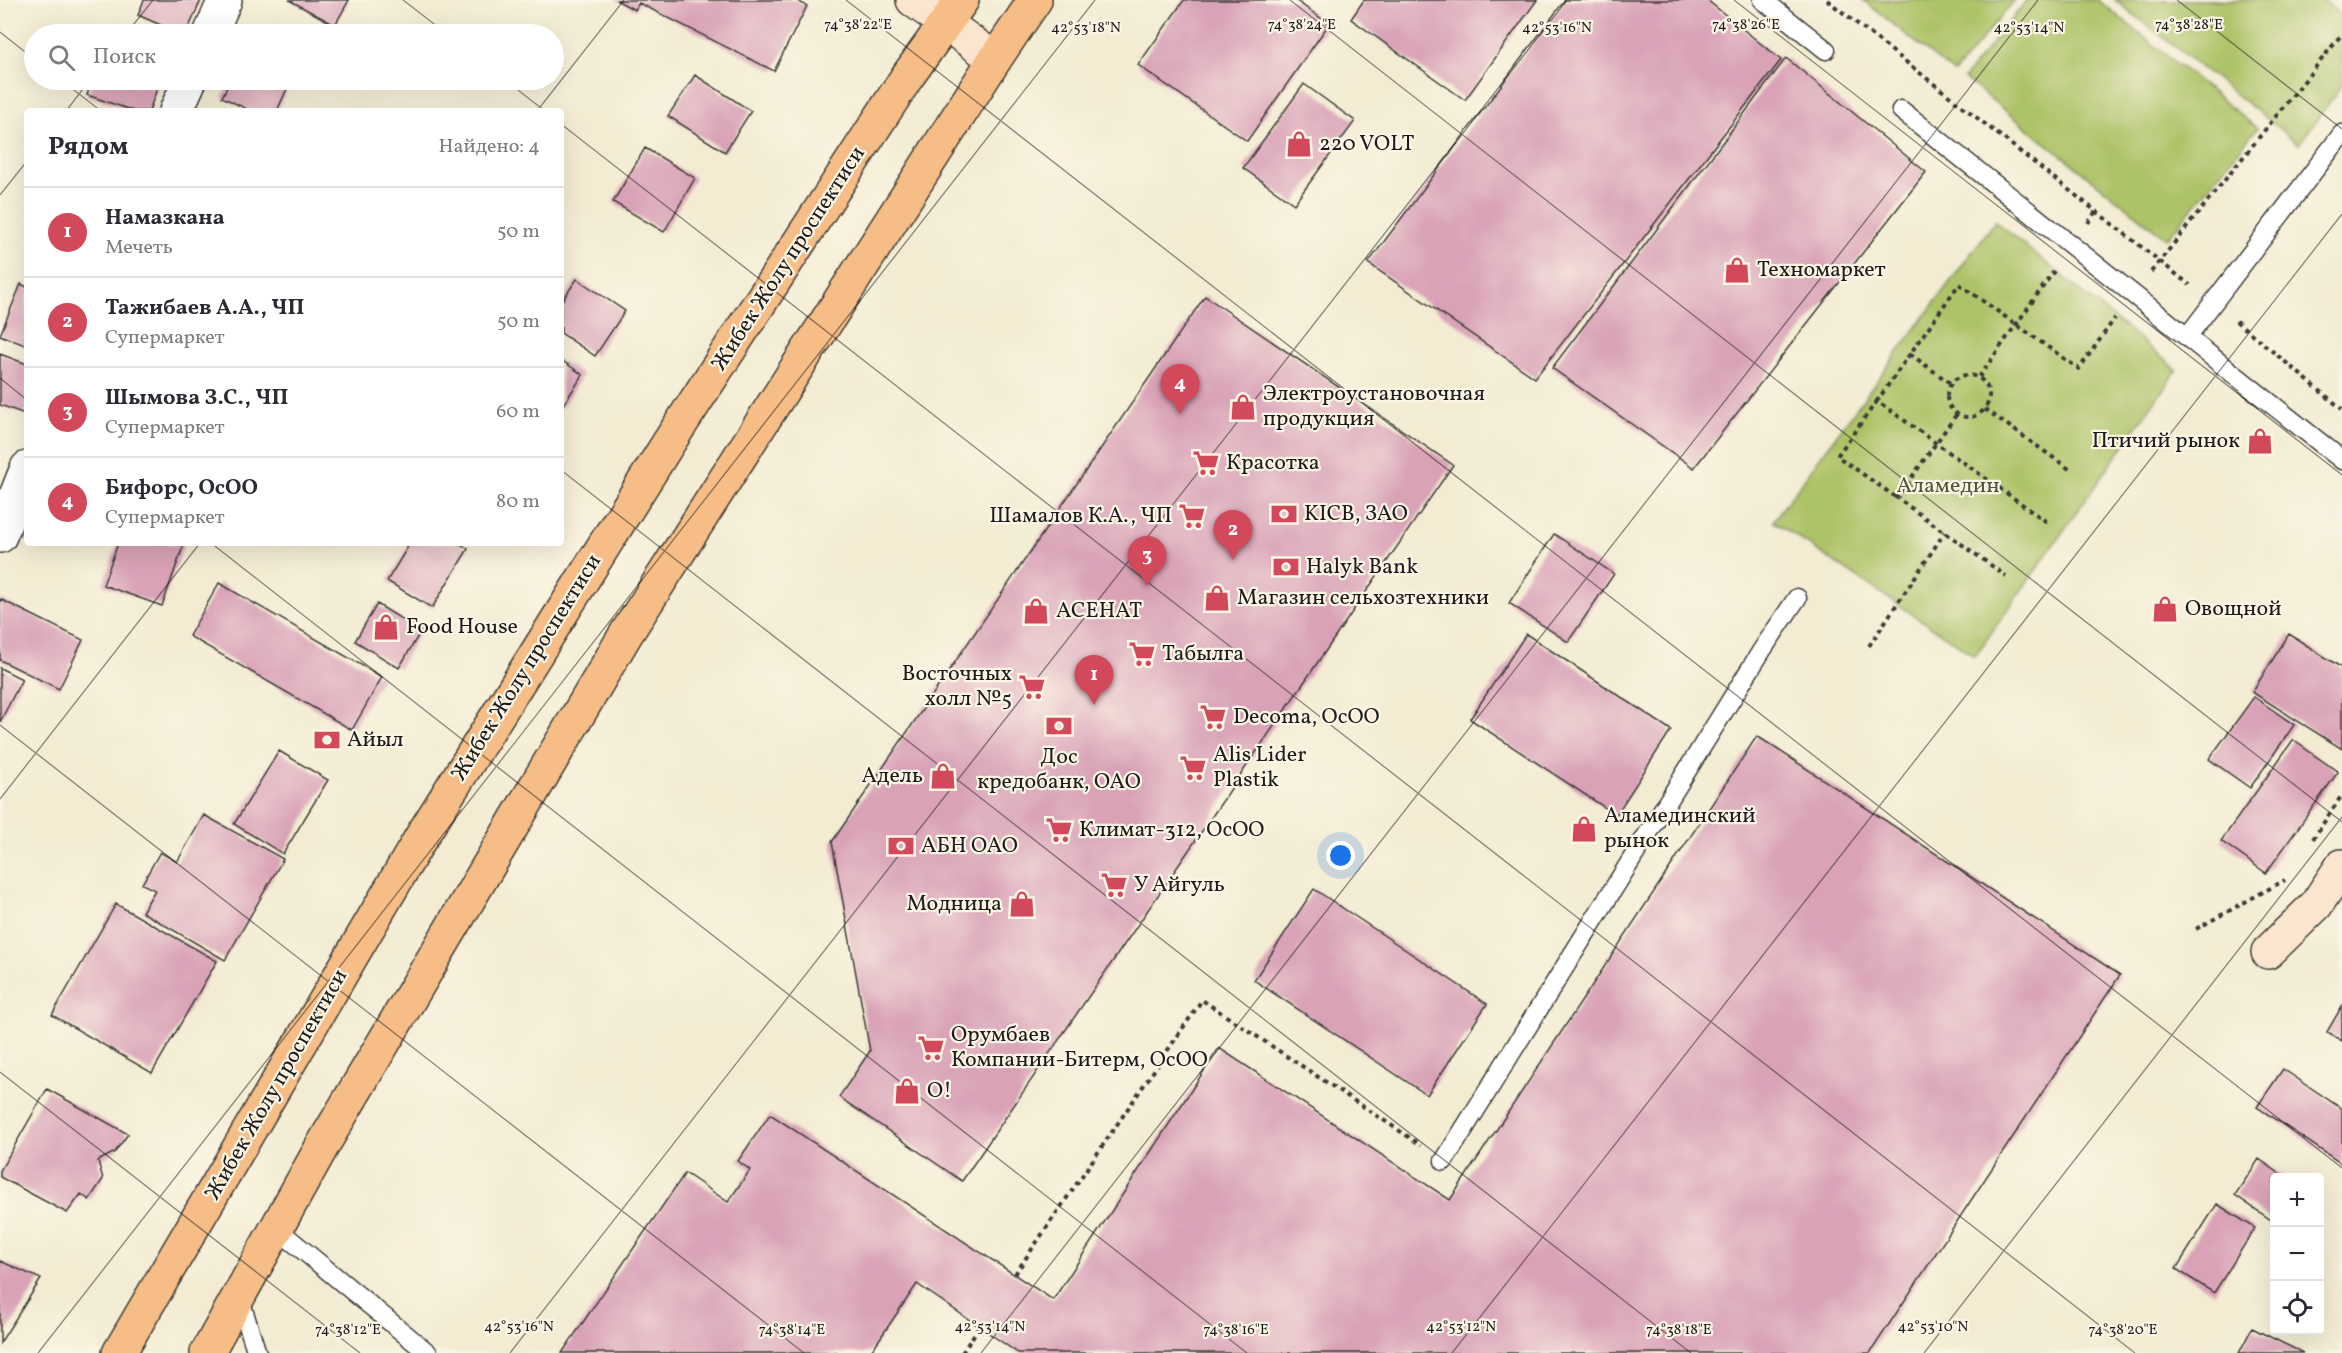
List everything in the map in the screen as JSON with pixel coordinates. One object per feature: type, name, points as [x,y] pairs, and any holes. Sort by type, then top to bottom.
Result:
[{"type":"main road","points":[[207,1353],[276,1228],[626,634],[1035,0]]},
{"type":"main road","name":"Жибек Жолу проспектиси","points":[[119,1353],[423,834],[669,442],[907,77],[954,11]]},
{"type":"street","points":[[214,24],[225,0]]},
{"type":"street","points":[[913,0],[954,11],[995,59]]},
{"type":"street","points":[[177,108],[185,90]]},
{"type":"street","points":[[0,536],[24,476]]},
{"type":"street","points":[[2268,952],[2316,905],[2342,866]]},
{"type":"lane","points":[[1763,0],[1826,50]]},
{"type":"lane","points":[[1901,110],[2342,460]]},
{"type":"lane","points":[[2187,337],[2342,134]]},
{"type":"lane","points":[[1444,1161],[1762,650],[1797,598]]},
{"type":"lane","points":[[276,1228],[428,1353]]},
{"type":"lane","points":[[239,1297],[257,1353]]},
{"type":"path","points":[[1827,0],[2213,303],[2342,410]]},
{"type":"path","points":[[1979,377],[2096,211]]},
{"type":"path","points":[[1910,354],[1838,456],[2006,576]]},
{"type":"path","points":[[1970,374],[1979,377],[1987,387],[1989,398],[1985,409],[1976,416],[1965,418],[1956,415],[1948,405],[1946,394],[1950,383],[1959,376],[1970,374]]},
{"type":"path","points":[[1877,401],[2048,522]]},
{"type":"path","points":[[1985,409],[2072,471]]},
{"type":"path","points":[[1897,498],[1956,415]]},
{"type":"path","points":[[1869,646],[1945,532]]},
{"type":"path","points":[[2311,842],[2342,795]]},
{"type":"path","points":[[2196,929],[2286,879]]},
{"type":"path","points":[[1015,1274],[1202,1000],[1444,1161]]},
{"type":"path","points":[[962,1353],[979,1327]]},
{"type":"green space","points":[[1863,0],[2015,0],[1954,73]]},
{"type":"green space","points":[[2027,0],[2098,0],[2257,128],[2167,239],[1964,78]]},
{"type":"green space","points":[[2115,0],[2323,0],[2342,16],[2342,85],[2299,144]]},
{"type":"green space","name":"Аламедин","points":[[1995,221],[2177,370],[1975,656],[1773,521]]},
{"type":"building","points":[[144,0],[201,0],[190,24],[158,24],[138,15]]},
{"type":"building","points":[[289,0],[349,0],[336,24]]},
{"type":"building","points":[[616,0],[796,0],[807,6],[774,71],[639,3],[635,10]]},
{"type":"building","points":[[1184,0],[1295,0],[1329,24],[1247,141],[1138,65]]},
{"type":"building","points":[[1364,0],[1537,0],[1465,100],[1351,19]]},
{"type":"building","points":[[1565,0],[1707,0],[1781,60],[1535,378],[1368,263]]},
{"type":"building","name":"Техномаркет","points":[[1786,58],[1926,172],[1694,468],[1552,368]]},
{"type":"building","points":[[695,75],[751,111],[725,152],[668,116]]},
{"type":"building","name":"220 VOLT","points":[[1304,84],[1355,121],[1294,204],[1243,168]]},
{"type":"building","points":[[89,90],[156,90],[150,108],[125,108],[87,95]]},
{"type":"building","points":[[226,90],[286,90],[278,108],[245,108],[222,97]]},
{"type":"building","points":[[645,148],[695,178],[664,232],[613,202]]},
{"type":"building","points":[[577,279],[625,311],[595,356],[564,335],[564,298]]},
{"type":"building","points":[[21,284],[24,286],[24,345],[0,335]]},
{"type":"building","name":"Табылга","points":[[1205,296],[1453,465],[962,1181],[839,1097],[870,1051],[832,842]]},
{"type":"building","points":[[0,354],[24,363],[24,414],[0,405]]},
{"type":"building","points":[[564,362],[583,375],[564,404]]},
{"type":"building","points":[[1554,534],[1614,574],[1568,642],[1509,603]]},
{"type":"building","points":[[117,546],[183,546],[162,606],[103,585]]},
{"type":"building","points":[[408,546],[464,546],[468,549],[432,608],[387,581]]},
{"type":"building","points":[[219,583],[382,677],[352,730],[189,636]]},
{"type":"building","points":[[0,599],[83,640],[59,689],[0,660]]},
{"type":"building","points":[[377,604],[421,631],[399,668],[355,641]]},
{"type":"building","points":[[1526,634],[1671,730],[1616,815],[1470,719]]},
{"type":"building","points":[[2289,634],[2342,668],[2342,749],[2252,692]]},
{"type":"building","points":[[0,668],[22,679],[0,722]]},
{"type":"building","points":[[2254,697],[2294,725],[2250,788],[2209,759]]},
{"type":"building","points":[[1757,736],[2120,975],[1870,1353],[1018,1353],[917,1284],[870,1353],[562,1353],[685,1173],[728,1202],[750,1170],[738,1161],[770,1114],[1053,1300],[1219,1048],[1450,1200]]},
{"type":"building","points":[[2293,740],[2338,772],[2266,873],[2221,841]]},
{"type":"building","points":[[279,751],[328,780],[283,854],[234,824]]},
{"type":"building","points":[[204,815],[283,859],[225,960],[142,912],[155,890],[142,884],[160,852],[177,862]]},
{"type":"building","points":[[1314,889],[1487,1004],[1427,1095],[1254,980]]},
{"type":"building","points":[[116,904],[217,961],[152,1073],[52,1015]]},
{"type":"building","points":[[2342,1006],[2342,1041],[2327,1032]]},
{"type":"building","points":[[2283,1069],[2342,1109],[2342,1164],[2257,1107]]},
{"type":"building","points":[[47,1089],[128,1134],[115,1152],[98,1161],[103,1179],[89,1200],[81,1194],[67,1213],[0,1177],[0,1171]]},
{"type":"building","points":[[2259,1159],[2279,1173],[2270,1173],[2270,1219],[2235,1195]]},
{"type":"building","points":[[2217,1204],[2255,1228],[2214,1293],[2176,1269]]},
{"type":"building","points":[[0,1261],[41,1279],[0,1343]]},
{"type":"building","points":[[2252,1328],[2303,1353],[2239,1353]]},
{"type":"place","name":"220 VOLT","points":[[1299,144]]},
{"type":"place","name":"Техномаркет","points":[[1737,270]]},
{"type":"place","name":"Электроустановочная продукция","points":[[1243,407]]},
{"type":"place","name":"Бифорс, ОсОО","points":[[1180,414]]},
{"type":"place","name":"Птичий рынок","points":[[2260,441]]},
{"type":"place","name":"Красотка","points":[[1206,463]]},
{"type":"place","name":"KICB, ЗАО","points":[[1284,514]]},
{"type":"place","name":"Шамалов К.А., ЧП","points":[[1192,516]]},
{"type":"place","name":"Тажибаев А.А., ЧП","points":[[1233,560]]},
{"type":"place","name":"Halyk Bank","points":[[1286,567]]},
{"type":"place","name":"Шымова З.С., ЧП","points":[[1147,586]]},
{"type":"place","name":"Магазин сельхозтехники","points":[[1217,598]]},
{"type":"place","name":"Овощной","points":[[2165,609]]},
{"type":"place","name":"АСЕНАТ","points":[[1036,611]]},
{"type":"place","name":"Food House","points":[[386,627]]},
{"type":"place","name":"Табылга","points":[[1142,654]]},
{"type":"place","name":"Восточных холл №5","points":[[1032,687]]},
{"type":"place","name":"Намазкана","points":[[1094,705]]},
{"type":"place","name":"Decoma, OcOO","points":[[1213,717]]},
{"type":"place","name":"Дос кредобанк, ОАО","points":[[1059,726]]},
{"type":"place","name":"Айыл","points":[[327,740]]},
{"type":"place","name":"Alis Lider Plastik","points":[[1193,768]]},
{"type":"place","name":"Адель","points":[[943,776]]},
{"type":"place","name":"Аламединский рынок","points":[[1584,829]]},
{"type":"place","name":"Климат-312, ОсОО","points":[[1059,830]]},
{"type":"place","name":"АБН ОАО","points":[[901,846]]},
{"type":"place","name":"У Айгуль","points":[[1114,885]]},
{"type":"place","name":"Модница","points":[[1022,904]]},
{"type":"place","name":"Орумбаев Компании-Битерм, ОсОО","points":[[931,1048]]},
{"type":"place","name":"О!","points":[[907,1091]]}]
